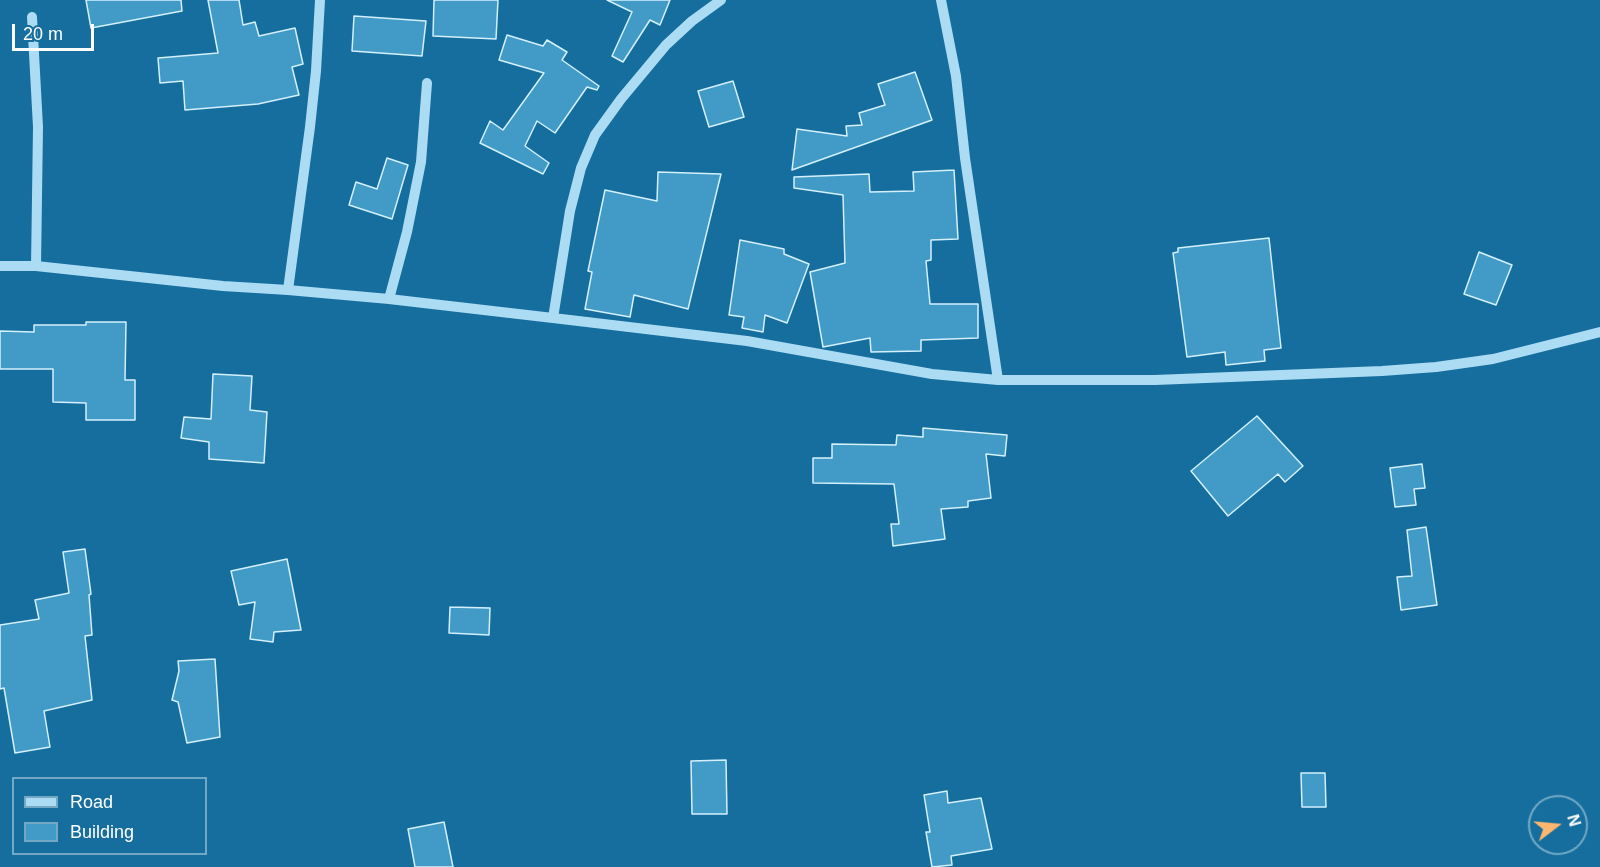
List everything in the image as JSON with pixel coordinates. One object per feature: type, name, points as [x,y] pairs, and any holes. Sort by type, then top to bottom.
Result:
[{"type":"street","points":[[288,290],[310,127],[320,0]]},
{"type":"street","points":[[553,318],[570,211],[581,168],[595,135],[621,99],[666,45],[692,21],[721,0]]},
{"type":"street","points":[[941,0],[956,76],[965,158],[998,380]]},
{"type":"street","points":[[32,17],[38,127],[36,266]]},
{"type":"street","points":[[389,300],[407,232],[421,162],[427,83]]},
{"type":"street","points":[[0,266],[36,266],[553,318],[747,341],[932,374],[998,380],[1155,380],[1436,367],[1493,359],[1600,332]]},
{"type":"building","points":[[86,0],[181,0],[182,11],[91,28]]},
{"type":"building","points":[[208,0],[239,0],[243,25],[255,22],[259,36],[295,28],[303,64],[292,67],[299,95],[258,104],[185,110],[183,81],[160,83],[158,58],[218,53]]},
{"type":"building","points":[[434,0],[498,0],[496,39],[433,36]]},
{"type":"building","points":[[607,0],[670,0],[660,25],[650,20],[623,62],[612,56],[632,12]]},
{"type":"building","points":[[354,16],[426,21],[422,56],[352,51]]},
{"type":"building","points":[[507,35],[543,46],[547,40],[567,52],[562,60],[599,86],[597,90],[587,87],[555,133],[537,121],[525,146],[549,163],[543,174],[480,143],[490,121],[503,130],[544,73],[499,60]]},
{"type":"building","points":[[915,72],[932,120],[792,170],[797,129],[847,136],[846,126],[862,125],[859,113],[885,105],[878,84]]},
{"type":"building","points":[[733,81],[744,117],[709,127],[698,91]]},
{"type":"building","points":[[387,158],[408,165],[392,219],[349,205],[356,182],[377,189]]},
{"type":"building","points":[[954,170],[958,239],[931,240],[931,260],[926,261],[930,304],[978,304],[978,338],[921,340],[921,351],[871,352],[870,338],[823,347],[810,272],[845,263],[843,195],[794,188],[794,177],[869,174],[870,192],[914,191],[913,172]]},
{"type":"building","points":[[658,172],[721,174],[688,309],[634,295],[630,317],[585,309],[592,272],[588,271],[605,190],[657,201]]},
{"type":"building","points":[[1269,238],[1281,348],[1264,350],[1265,361],[1226,365],[1225,352],[1187,357],[1173,253],[1178,252],[1178,248]]},
{"type":"building","points":[[740,240],[784,249],[784,254],[809,264],[787,323],[765,315],[763,332],[742,328],[744,317],[729,315]]},
{"type":"building","points":[[1479,252],[1512,265],[1496,305],[1464,294]]},
{"type":"building","points":[[86,322],[126,322],[125,380],[135,380],[135,420],[86,420],[86,403],[53,402],[53,369],[0,369],[0,331],[34,332],[34,325],[86,325]]},
{"type":"building","points":[[213,374],[252,376],[250,410],[267,412],[264,463],[209,459],[209,442],[181,438],[184,417],[211,419]]},
{"type":"building","points":[[1257,416],[1303,466],[1285,482],[1278,474],[1228,516],[1191,471]]},
{"type":"building","points":[[923,428],[1007,435],[1005,456],[986,454],[991,498],[968,501],[968,507],[941,509],[945,539],[893,546],[891,524],[899,524],[894,484],[813,483],[813,458],[832,458],[832,444],[896,445],[897,435],[923,437]]},
{"type":"building","points":[[1422,464],[1425,488],[1414,489],[1416,505],[1395,507],[1390,468]]},
{"type":"building","points":[[1426,527],[1437,605],[1401,610],[1397,577],[1412,576],[1407,530]]},
{"type":"building","points":[[85,549],[91,594],[89,595],[92,635],[85,636],[92,700],[44,711],[50,747],[15,753],[4,688],[0,689],[0,625],[39,619],[35,600],[69,593],[63,552]]},
{"type":"building","points":[[287,559],[301,630],[274,632],[273,642],[250,639],[255,602],[239,605],[231,571]]},
{"type":"building","points":[[450,607],[490,608],[489,635],[449,633]]},
{"type":"building","points":[[215,659],[220,737],[187,743],[178,702],[172,700],[179,671],[178,661]]},
{"type":"building","points":[[726,760],[727,814],[692,814],[691,761]]},
{"type":"building","points":[[1301,773],[1325,773],[1326,807],[1302,807]]},
{"type":"building","points":[[947,791],[948,803],[981,798],[992,849],[951,856],[952,865],[932,867],[926,832],[930,832],[924,795]]},
{"type":"building","points":[[444,822],[453,867],[415,867],[408,829]]}]
